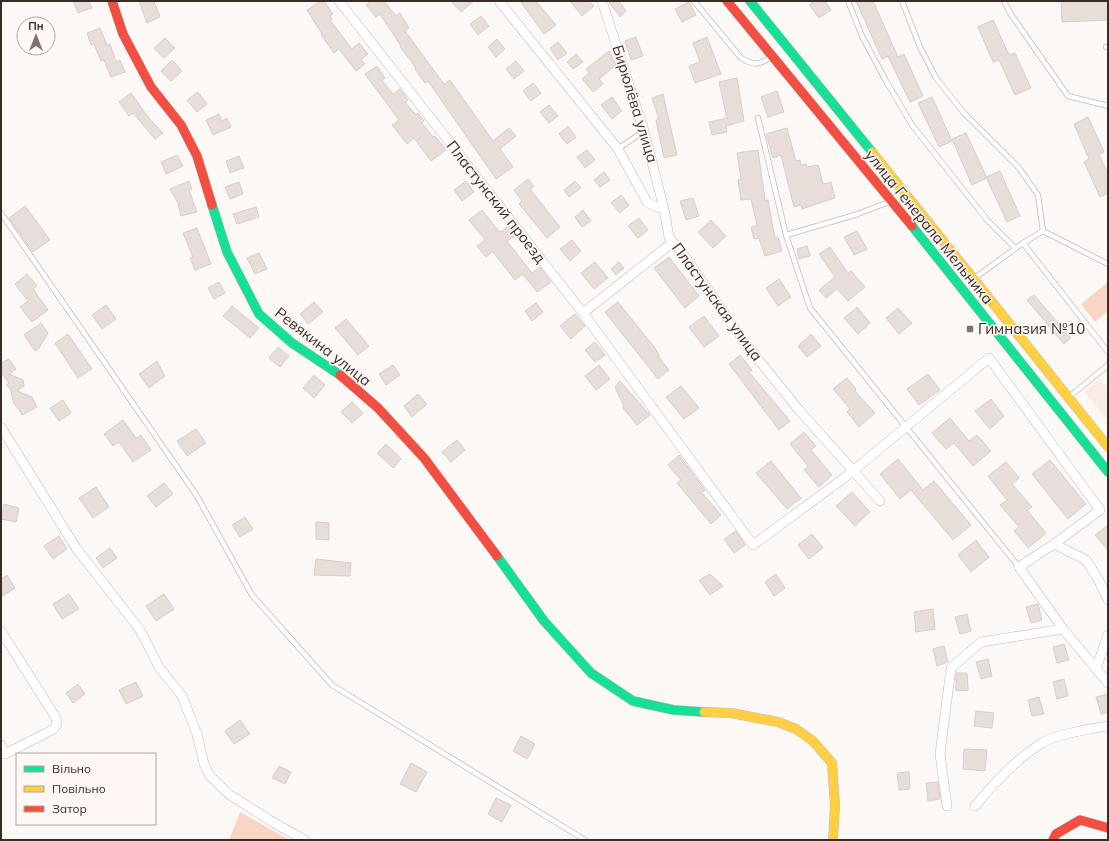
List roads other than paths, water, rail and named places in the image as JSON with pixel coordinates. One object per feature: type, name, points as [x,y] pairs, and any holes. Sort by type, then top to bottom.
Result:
[{"type":"main road","name":"Ревякина улица","points":[[112,1],[123,34],[151,87],[181,125],[197,156],[227,252],[258,314],[292,342],[336,372],[378,408],[424,458],[471,518],[499,560],[544,621],[591,673],[633,701],[674,710],[731,713],[778,722],[796,729],[813,741],[832,763],[834,806],[833,840]]},
{"type":"main road","name":"улица Генерала Мельника","points":[[728,1],[891,201],[1108,472]]},
{"type":"main road","name":"улица Генерала Мельника","points":[[750,1],[974,278],[1108,447]]},
{"type":"main road","points":[[961,288],[974,278]]},
{"type":"main road","points":[[1053,840],[1056,834],[1080,820],[1108,828]]},
{"type":"street","name":"Пластунский проезд","points":[[339,1],[583,313],[753,545],[853,470]]},
{"type":"street","points":[[498,1],[618,149],[647,202],[664,209]]},
{"type":"street","name":"Бирюлёва улица","points":[[602,1],[644,131],[664,209]]},
{"type":"street","name":"Пластунская улица","points":[[664,209],[669,237],[745,343],[799,410],[880,501]]},
{"type":"street","points":[[583,313],[673,242]]},
{"type":"street","points":[[853,470],[989,358],[1100,510],[1054,544],[1019,567],[1063,629],[1108,684]]},
{"type":"street","points":[[1,427],[76,548],[140,630],[159,667],[182,696],[197,734],[204,764],[210,776],[230,795],[276,824],[305,840]]},
{"type":"street","points":[[1054,544],[1086,560],[1098,579],[1108,600]]},
{"type":"street","points":[[947,806],[940,754],[951,668],[981,642],[1063,629]]},
{"type":"street","points":[[1,631],[56,718],[57,724],[54,729],[5,754],[1,745]]},
{"type":"street","points":[[1096,669],[1108,635]]},
{"type":"street","points":[[975,806],[1013,765],[1043,742],[1091,728],[1108,726]]},
{"type":"lane","points":[[694,1],[742,58],[751,64],[759,65],[773,57]]},
{"type":"lane","points":[[848,1],[862,36],[912,125],[988,222],[1015,248]]},
{"type":"lane","points":[[902,1],[920,47],[936,78],[964,113],[1019,168],[1038,195],[1043,231]]},
{"type":"lane","points":[[1004,1],[1010,13],[1068,96],[1108,106]]},
{"type":"lane","points":[[758,118],[786,235],[810,308],[1019,567]]},
{"type":"lane","points":[[618,149],[644,131]]},
{"type":"lane","points":[[786,235],[855,216],[891,201]]},
{"type":"lane","points":[[1,213],[197,496],[252,595],[332,685],[585,840]]},
{"type":"lane","points":[[974,278],[1015,248],[1043,231]]},
{"type":"lane","points":[[1043,231],[1108,264]]},
{"type":"lane","points":[[1023,243],[1108,352]]},
{"type":"lane","points":[[1068,398],[1108,364]]},
{"type":"place","name":"Гимназия №10","points":[[970,329]]}]
